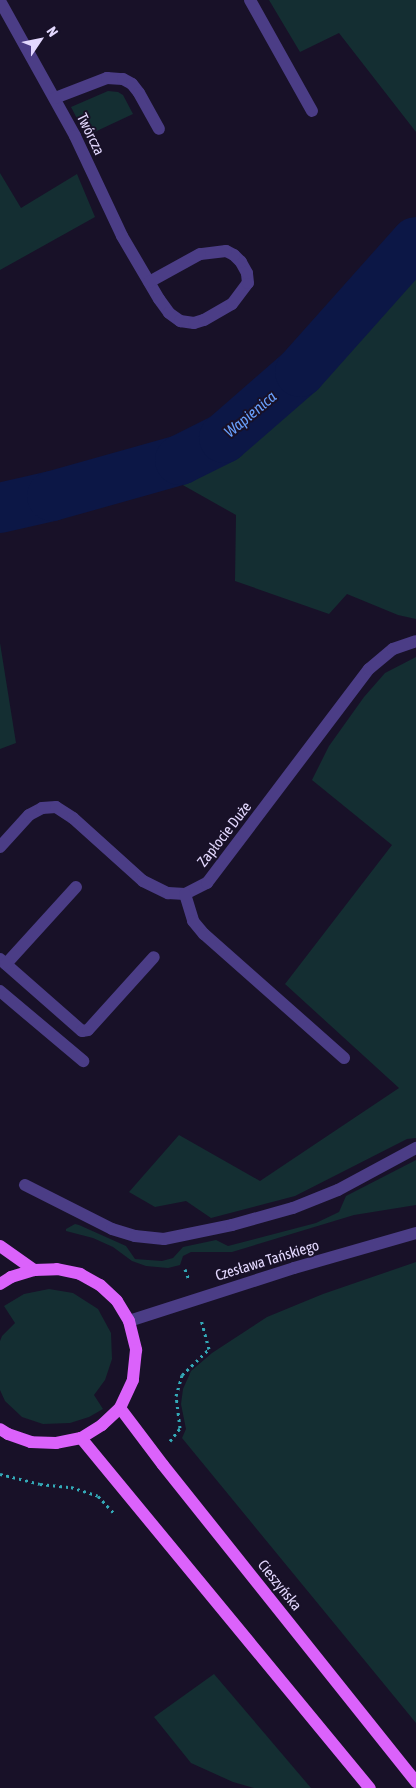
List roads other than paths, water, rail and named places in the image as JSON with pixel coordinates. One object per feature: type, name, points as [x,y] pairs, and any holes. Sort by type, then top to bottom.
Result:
[{"type":"main road","points":[[0,1246],[34,1270]]},
{"type":"main road","points":[[0,1284],[11,1277],[34,1270],[57,1269],[80,1274],[93,1281],[117,1301],[129,1321],[136,1350],[133,1380],[120,1408],[102,1426],[81,1438],[56,1443],[40,1442],[3,1433]]},
{"type":"main road","name":"Cieszyńska","points":[[120,1408],[169,1473],[416,1782]]},
{"type":"main road","points":[[81,1438],[370,1788]]},
{"type":"street","points":[[250,0],[312,111]]},
{"type":"street","name":"Twórcza","points":[[0,1],[55,98],[122,236],[149,282],[169,314],[180,321],[194,323],[222,311],[242,293],[248,283],[247,273],[241,262],[234,255],[226,251],[200,254],[149,282]]},
{"type":"street","points":[[55,98],[107,78],[123,79],[132,84],[139,93],[159,129]]},
{"type":"street","name":"Zapłocie Duże","points":[[185,894],[206,883],[369,669],[392,649],[416,641]]},
{"type":"street","points":[[0,847],[29,816],[42,808],[56,807],[73,818],[143,882],[168,893],[185,894],[193,921],[204,934],[344,1058]]},
{"type":"street","points":[[76,887],[3,961],[82,1031],[88,1030],[154,957]]},
{"type":"street","points":[[0,991],[83,1061]]},
{"type":"street","points":[[25,1185],[112,1229],[135,1236],[164,1239],[232,1225],[293,1208],[338,1190],[416,1148]]},
{"type":"street","name":"Czesława Tańskiego","points":[[129,1321],[416,1233]]},
{"type":"waterway","name":"Wapienica","points":[[0,508],[52,496],[180,460],[224,438],[300,372],[416,242]]}]
